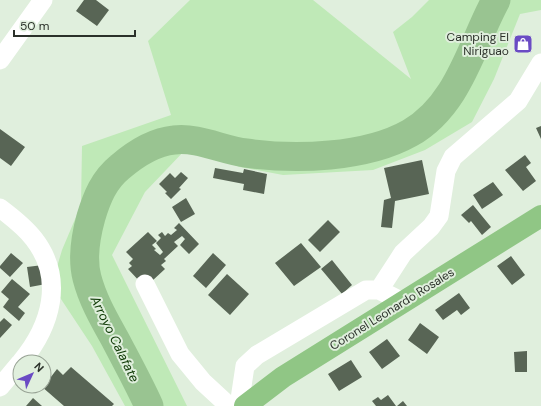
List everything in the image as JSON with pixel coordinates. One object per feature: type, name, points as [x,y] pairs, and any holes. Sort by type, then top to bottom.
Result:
[{"type":"main road","name":"Coronel Leonardo Rosales","points":[[245,406],[283,377],[541,216]]},
{"type":"street","points":[[0,60],[43,0]]},
{"type":"street","points":[[378,290],[403,253],[431,227],[439,216],[446,171],[453,157],[518,101],[541,63]]},
{"type":"street","points":[[0,208],[34,238],[44,254],[49,269],[51,285],[48,317],[41,336],[28,354]]},
{"type":"street","points":[[145,284],[180,354],[203,382],[229,406]]},
{"type":"street","points":[[238,406],[246,366],[257,355],[366,290],[378,290],[403,302]]},
{"type":"street","points":[[0,387],[12,373]]},
{"type":"green space","points":[[190,0],[313,0],[411,79],[393,32],[412,17],[429,0],[541,0],[541,10],[520,14],[494,79],[472,122],[425,150],[373,170],[283,175],[240,167],[187,148],[145,192],[112,255],[187,406],[125,406],[92,346],[55,290],[57,267],[62,250],[81,205],[82,146],[171,115],[148,41]]},
{"type":"building","points":[[84,0],[96,0],[109,10],[97,26],[76,11]]},
{"type":"building","points":[[541,126],[541,139],[536,128]]},
{"type":"building","points":[[0,129],[25,147],[11,166],[0,158]]},
{"type":"building","points":[[525,155],[531,163],[526,167],[536,181],[523,191],[505,170]]},
{"type":"building","points":[[422,160],[429,194],[395,201],[392,228],[381,227],[384,200],[391,198],[384,168]]},
{"type":"building","points":[[215,168],[243,173],[244,169],[267,174],[264,194],[243,190],[244,184],[213,178]]},
{"type":"building","points":[[181,172],[188,178],[179,188],[181,189],[171,199],[165,193],[167,192],[159,184],[170,173],[175,178]]},
{"type":"building","points":[[493,182],[503,195],[482,209],[473,195]]},
{"type":"building","points":[[186,198],[195,214],[181,222],[172,207]]},
{"type":"building","points":[[473,205],[491,227],[482,235],[471,221],[469,223],[461,215]]},
{"type":"building","points":[[328,220],[340,232],[320,252],[308,240]]},
{"type":"building","points":[[179,223],[199,244],[189,254],[180,245],[185,239],[182,236],[174,242],[178,246],[164,259],[166,261],[161,265],[165,269],[152,281],[142,284],[128,269],[132,266],[129,263],[133,259],[126,252],[148,232],[157,241],[152,245],[156,249],[154,250],[160,255],[163,252],[156,243],[161,238],[158,235],[162,232],[165,236],[168,233],[171,235],[177,230],[174,228]]},
{"type":"building","points":[[301,243],[321,267],[294,286],[275,263]]},
{"type":"building","points":[[11,253],[23,263],[10,277],[0,268],[0,266]]},
{"type":"building","points":[[213,253],[226,265],[206,288],[193,276]]},
{"type":"building","points":[[511,256],[525,275],[512,285],[497,266]]},
{"type":"building","points":[[332,260],[352,285],[342,294],[321,269]]},
{"type":"building","points":[[43,265],[46,284],[30,287],[27,267]]},
{"type":"building","points":[[227,274],[249,294],[230,315],[208,295]]},
{"type":"building","points":[[12,279],[30,294],[18,307],[25,313],[19,321],[3,307],[9,299],[1,292]]},
{"type":"building","points":[[459,293],[470,308],[461,315],[457,310],[443,320],[435,310]]},
{"type":"building","points":[[4,318],[12,325],[0,338],[0,322]]},
{"type":"building","points":[[420,323],[439,337],[427,354],[408,340]]},
{"type":"building","points":[[387,339],[400,356],[382,369],[369,352]]},
{"type":"building","points":[[527,351],[527,372],[515,372],[514,352]]},
{"type":"building","points":[[351,360],[362,377],[339,391],[328,374]]},
{"type":"building","points":[[71,367],[114,404],[112,406],[64,406],[50,394],[52,394],[52,376],[57,369],[63,375]]},
{"type":"building","points":[[388,395],[396,406],[376,406],[372,401],[378,397],[381,400]]},
{"type":"building","points":[[33,398],[42,406],[26,406]]},
{"type":"building","points":[[403,401],[407,406],[397,406]]},
{"type":"waterway","name":"Arroyo Calafate","points":[[149,406],[96,303],[87,278],[85,247],[89,224],[93,210],[105,183],[114,172],[126,162],[152,146],[174,140],[192,140],[246,153],[308,156],[330,155],[373,148],[410,133],[427,121],[441,107],[452,91],[471,55],[496,0]]},
{"type":"place","name":"Camping El Niriguao","points":[[523,44]]}]
